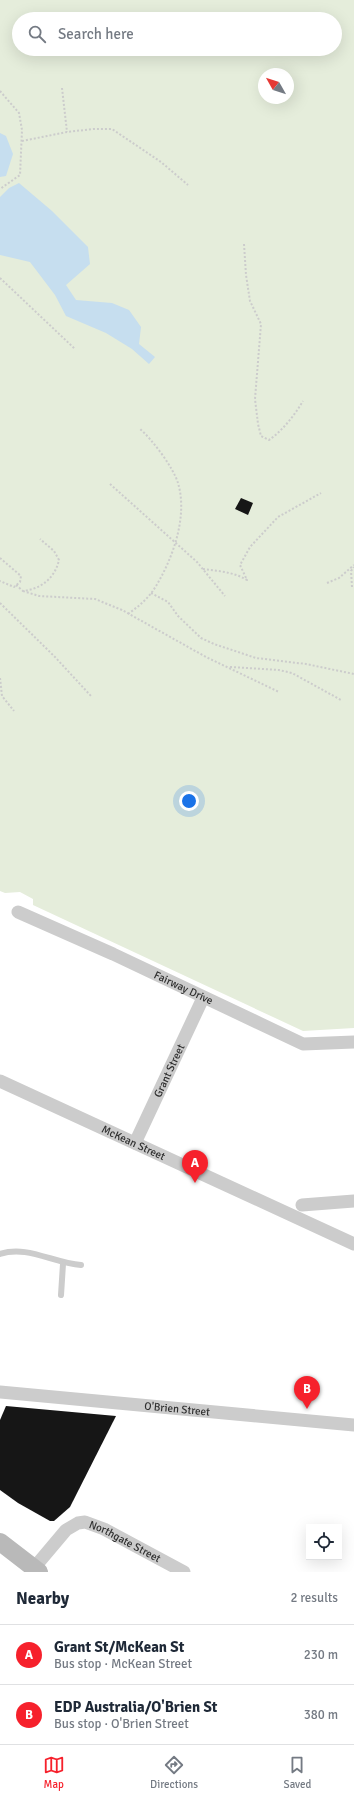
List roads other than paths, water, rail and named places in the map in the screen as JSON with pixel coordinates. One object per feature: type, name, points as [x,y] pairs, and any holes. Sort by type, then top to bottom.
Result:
[{"type":"main road","points":[[0,1542],[31,1571]]},
{"type":"main road","points":[[0,1555],[31,1571]]},
{"type":"street","name":"Fairway Drive","points":[[18,912],[112,954],[303,1044],[354,1042]]},
{"type":"street","name":"Grant Street","points":[[135,1143],[203,998]]},
{"type":"street","name":"McKean Street","points":[[0,1081],[354,1244]]},
{"type":"street","points":[[302,1205],[354,1201]]},
{"type":"street","name":"O'Brien Street","points":[[0,1392],[354,1425]]},
{"type":"street","name":"Northgate Street","points":[[31,1571],[66,1530],[78,1523],[85,1522],[104,1528],[184,1572]]},
{"type":"lane","points":[[0,1254],[10,1251],[21,1251],[63,1264],[81,1265]]},
{"type":"lane","points":[[61,1295],[63,1264]]},
{"type":"water","points":[[0,133],[6,136],[13,154],[6,176],[0,177]]},
{"type":"water","points":[[19,183],[52,211],[88,247],[90,264],[66,285],[76,300],[112,303],[129,310],[141,327],[139,344],[155,357],[149,364],[132,349],[106,333],[66,316],[55,295],[30,262],[0,255],[0,197],[9,188]]},
{"type":"place","name":"Grant St/McKean St","points":[[195,1183]]},
{"type":"place","name":"EDP Australia/O'Brien St","points":[[307,1409]]}]
